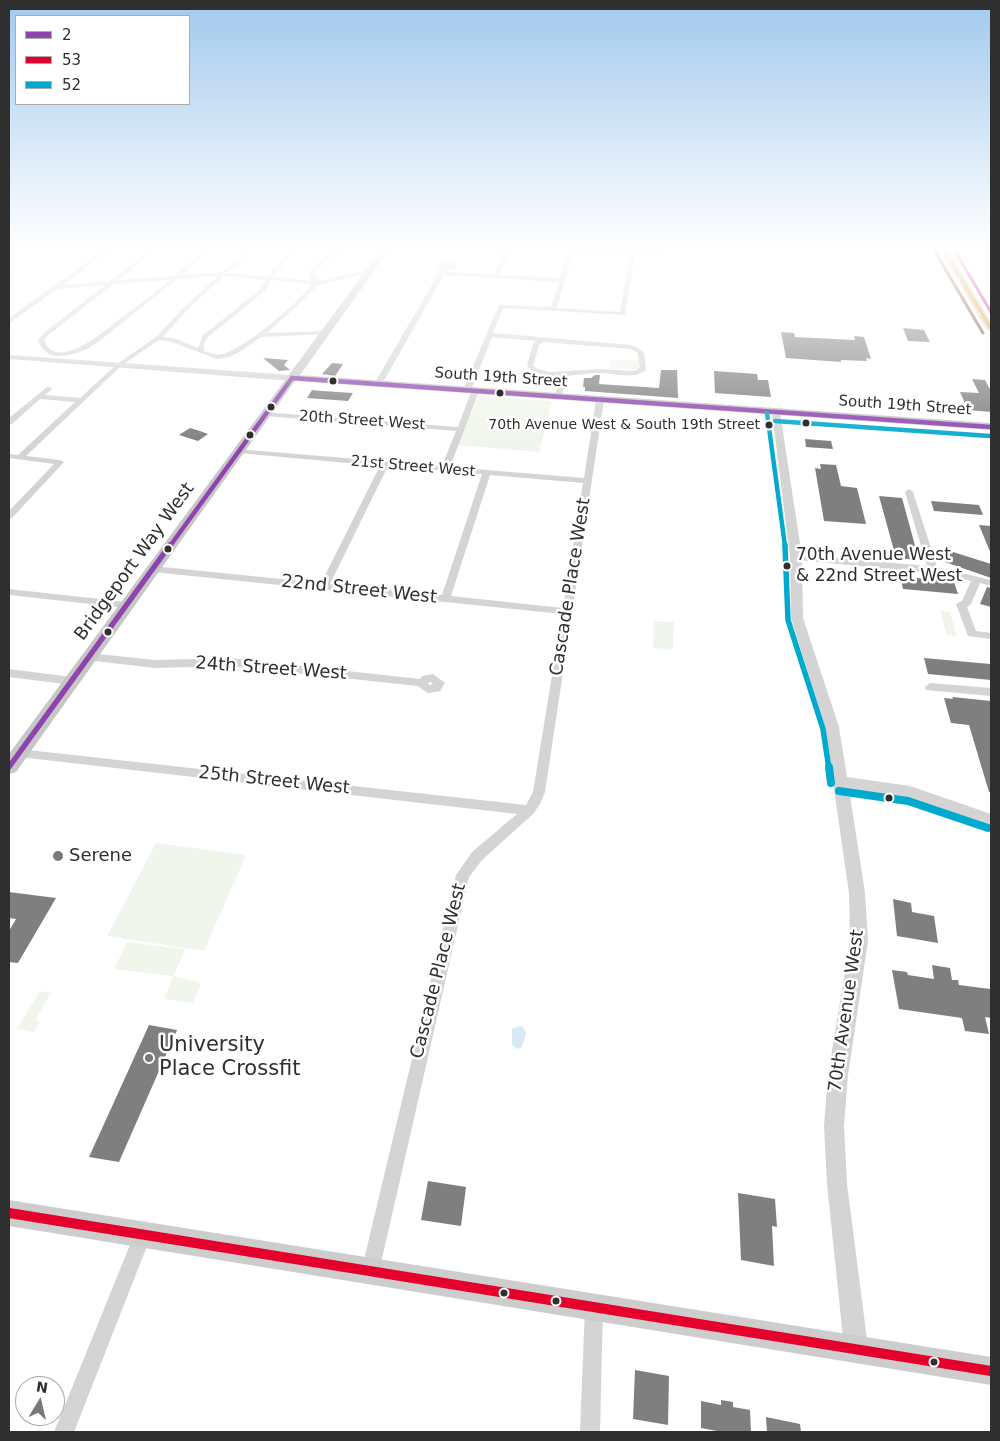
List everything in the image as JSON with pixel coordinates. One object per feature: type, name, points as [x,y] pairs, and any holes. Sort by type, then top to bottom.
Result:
[{"type":"main road","name":"Bridgeport Way West","points":[[13,759],[340,313]]},
{"type":"main road","points":[[982,313],[991,329]]},
{"type":"main road","name":"South 19th Street","points":[[292,378],[991,427]]},
{"type":"main road","points":[[9,1213],[142,1236],[856,1347],[991,1371]]},
{"type":"street","points":[[9,321],[20,313]]},
{"type":"street","points":[[58,354],[47,351],[43,346],[42,339],[74,313]]},
{"type":"street","points":[[50,360],[58,354],[78,350],[90,345],[130,313]]},
{"type":"street","points":[[20,457],[119,366],[158,338],[181,313]]},
{"type":"street","points":[[201,351],[201,344],[205,336],[234,313]]},
{"type":"street","points":[[158,338],[182,342],[220,357],[233,354],[285,313]]},
{"type":"street","points":[[378,384],[419,313]]},
{"type":"street","points":[[444,469],[498,313]]},
{"type":"street","points":[[610,313],[623,313]]},
{"type":"street","points":[[259,335],[325,333]]},
{"type":"street","points":[[490,335],[632,347],[641,352],[644,369],[637,373],[594,371],[563,374],[537,372],[531,369],[536,344],[542,340]]},
{"type":"street","name":"South 19th Street","points":[[9,357],[292,378]]},
{"type":"street","points":[[558,396],[562,392],[566,378],[563,374]]},
{"type":"street","points":[[9,422],[49,388]]},
{"type":"street","points":[[38,397],[81,400]]},
{"type":"street","name":"Cascade Place West","points":[[370,1272],[463,875],[477,856],[529,810],[536,801],[541,780],[600,400]]},
{"type":"street","name":"70th Avenue West","points":[[776,412],[796,557],[798,623],[832,727],[859,924],[856,961],[835,1100],[834,1154],[856,1347]]},
{"type":"street","name":"20th Street West","points":[[266,414],[459,429]]},
{"type":"street","name":"21st Street West","points":[[238,451],[588,482]]},
{"type":"street","points":[[9,456],[60,462],[9,516]]},
{"type":"street","points":[[324,587],[384,464]]},
{"type":"street","points":[[446,598],[487,473]]},
{"type":"street","points":[[909,492],[933,570]]},
{"type":"street","points":[[796,557],[933,570],[976,578],[991,583]]},
{"type":"street","name":"22nd Street West","points":[[153,569],[566,611]]},
{"type":"street","points":[[976,578],[966,604],[962,604],[972,634],[991,636]]},
{"type":"street","points":[[9,592],[127,605]]},
{"type":"street","name":"24th Street West","points":[[90,656],[155,664],[224,662],[422,682]]},
{"type":"street","points":[[9,673],[72,680]]},
{"type":"street","points":[[930,687],[991,692]]},
{"type":"street","name":"25th Street West","points":[[13,759],[529,810]]},
{"type":"street","points":[[840,782],[910,792],[991,820]]},
{"type":"street","points":[[64,1432],[142,1236]]},
{"type":"street","points":[[590,1432],[594,1305]]},
{"type":"shaded area","points":[[610,360],[640,360],[640,369],[609,369]]},
{"type":"shaded area","points":[[478,396],[552,401],[539,452],[457,445]]},
{"type":"shaded area","points":[[940,611],[950,612],[957,636],[947,635]]},
{"type":"shaded area","points":[[654,621],[674,622],[673,650],[653,648]]},
{"type":"shaded area","points":[[156,843],[246,855],[204,951],[107,936]]},
{"type":"shaded area","points":[[127,942],[185,949],[174,976],[201,983],[193,1003],[164,999],[173,976],[114,969]]},
{"type":"shaded area","points":[[40,991],[51,993],[35,1020],[40,1022],[34,1032],[17,1029]]},
{"type":"water","points":[[519,1026],[523,1027],[526,1033],[522,1047],[517,1049],[512,1045],[512,1029]]},
{"type":"building","points":[[903,328],[924,330],[930,342],[908,341]]},
{"type":"building","points":[[781,332],[794,333],[795,337],[855,340],[854,336],[864,337],[871,359],[866,358],[867,361],[841,360],[841,362],[786,358]]},
{"type":"building","points":[[263,358],[288,360],[284,365],[290,370],[279,371]]},
{"type":"building","points":[[332,363],[343,364],[335,376],[322,374]]},
{"type":"building","points":[[661,370],[677,370],[678,398],[585,391],[585,387],[583,387],[584,378],[600,375],[599,384],[659,388]]},
{"type":"building","points":[[714,371],[757,374],[758,380],[768,380],[771,397],[715,393]]},
{"type":"building","points":[[972,379],[985,380],[991,391],[991,412],[968,410],[960,392],[979,393]]},
{"type":"building","points":[[312,390],[353,393],[348,401],[307,398]]},
{"type":"building","points":[[190,428],[208,434],[198,441],[179,435]]},
{"type":"building","points":[[805,439],[831,441],[833,449],[806,447]]},
{"type":"building","points":[[820,464],[836,465],[841,486],[857,488],[866,524],[824,521],[815,468],[821,469]]},
{"type":"building","points":[[879,496],[902,498],[919,560],[896,558]]},
{"type":"building","points":[[931,501],[979,505],[983,515],[934,511]]},
{"type":"building","points":[[979,525],[991,526],[991,554]]},
{"type":"building","points":[[950,551],[991,564],[991,578],[945,562]]},
{"type":"building","points":[[900,576],[954,582],[958,594],[903,589]]},
{"type":"building","points":[[987,587],[991,588],[991,607],[980,604]]},
{"type":"building","points":[[924,658],[990,664],[991,680],[928,674]]},
{"type":"building","points":[[952,697],[991,701],[991,792],[989,792],[969,725],[951,723],[944,698],[953,699]]},
{"type":"building","points":[[9,892],[56,898],[18,963],[9,962],[9,931],[16,919],[9,918]]},
{"type":"building","points":[[893,899],[911,903],[912,912],[934,916],[938,943],[897,936]]},
{"type":"building","points":[[932,965],[950,968],[952,980],[958,980],[959,985],[990,989],[991,1018],[985,1017],[989,1034],[965,1031],[962,1018],[899,1009],[892,970],[907,972],[908,975],[934,979]]},
{"type":"building","points":[[149,1025],[177,1030],[119,1162],[89,1157]]},
{"type":"building","points":[[428,1181],[466,1187],[461,1226],[421,1220]]},
{"type":"building","points":[[738,1193],[775,1199],[777,1227],[772,1226],[774,1266],[741,1260]]},
{"type":"building","points":[[635,1370],[669,1376],[668,1425],[633,1419]]},
{"type":"building","points":[[721,1400],[733,1402],[733,1407],[750,1410],[751,1432],[722,1432],[701,1428],[701,1401],[721,1405]]},
{"type":"building","points":[[766,1417],[800,1424],[801,1432],[767,1432]]},
{"type":"transit line","points":[[971,313],[983,333]]},
{"type":"transit line","points":[[982,313],[991,329]]},
{"type":"transit line","name":"2","points":[[292,378],[991,427]]},
{"type":"transit line","name":"2","points":[[9,767],[292,378]]},
{"type":"transit line","name":"52","points":[[767,413],[787,558],[788,620],[823,729],[831,783]]},
{"type":"transit line","name":"52","points":[[775,421],[990,436]]},
{"type":"transit line","name":"52","points":[[839,791],[908,801],[988,828]]},
{"type":"transit line","name":"53","points":[[9,1213],[991,1371]]},
{"type":"place","name":"70th Avenue West & South 19th Street","points":[[769,425]]},
{"type":"place","name":"70th Avenue West & 22nd Street West","points":[[787,566]]},
{"type":"place","name":"Serene","points":[[58,856]]},
{"type":"place","name":"University Place Crossfit","points":[[149,1058]]}]
